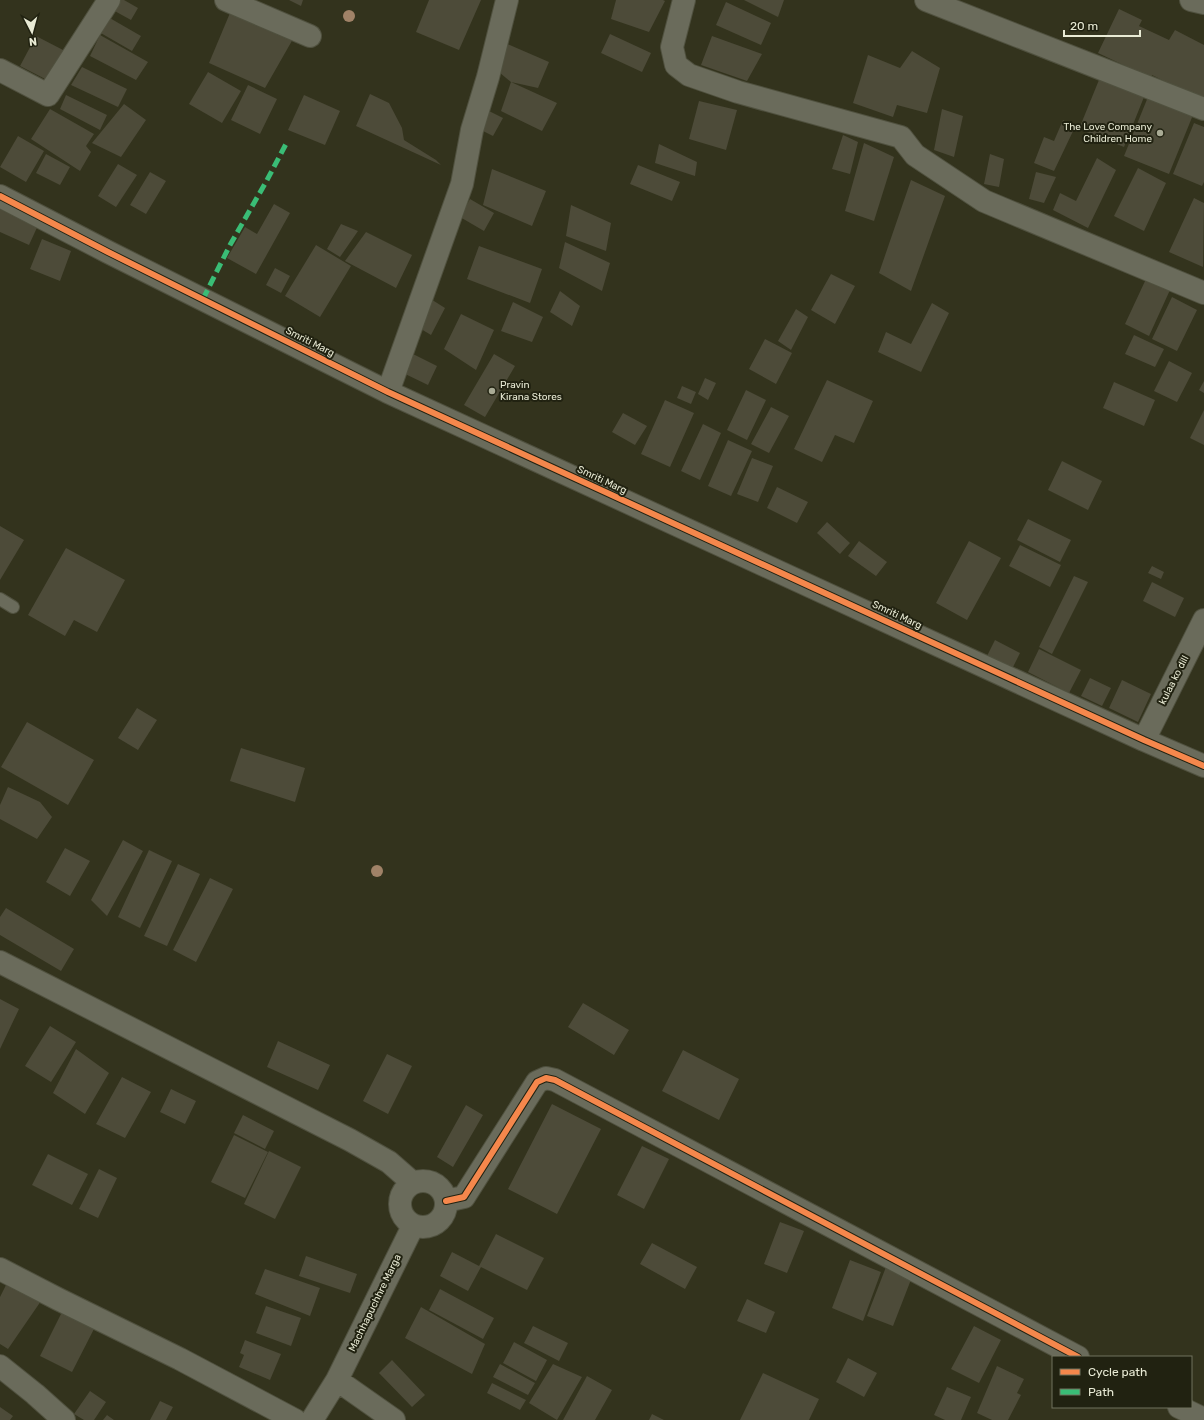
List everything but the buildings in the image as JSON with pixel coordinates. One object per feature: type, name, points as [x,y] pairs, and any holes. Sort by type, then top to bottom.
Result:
[{"type":"street","points":[[0,70],[48,95],[109,0]]},
{"type":"street","points":[[226,0],[310,36]]},
{"type":"street","points":[[388,392],[462,184],[472,130],[488,77],[507,0]]},
{"type":"street","points":[[684,0],[672,47],[676,65],[689,75],[738,92],[901,137],[916,155],[984,201],[1204,293]]},
{"type":"street","points":[[926,0],[1204,109]]},
{"type":"street","points":[[1191,0],[1204,3]]},
{"type":"street","name":"Smriti Marg","points":[[0,196],[108,252],[388,392],[1144,740],[1204,766]]},
{"type":"street","name":"kulaa ko dill","points":[[1144,740],[1204,620]]},
{"type":"street","points":[[0,962],[350,1140],[389,1162],[413,1183]]},
{"type":"street","points":[[446,1201],[464,1197],[537,1082],[546,1078],[555,1080],[1076,1356]]},
{"type":"street","points":[[420,1181],[434,1183],[444,1194],[446,1201],[444,1215],[440,1221],[427,1227],[420,1228],[413,1226],[402,1215],[400,1208],[402,1194],[406,1188],[413,1183],[420,1181]]},
{"type":"street","name":"Machhapuchhre Marga","points":[[312,1420],[337,1380],[413,1226]]},
{"type":"street","points":[[0,1269],[295,1420]]},
{"type":"street","points":[[0,1366],[64,1420]]},
{"type":"street","points":[[337,1380],[394,1420]]},
{"type":"street","points":[[1181,1408],[1204,1419]]},
{"type":"lane","points":[[0,599],[13,607]]},
{"type":"marked path","points":[[203,299],[230,245],[286,144]]},
{"type":"cycle path","points":[[0,196],[108,252],[388,392],[1144,740],[1204,766]]},
{"type":"cycle path","points":[[446,1201],[464,1197],[537,1082],[546,1078],[555,1080],[1076,1356]]},
{"type":"place","name":"The Love Company Children Home","points":[[1160,133]]},
{"type":"place","name":"Pravin Kirana Stores","points":[[492,391]]}]
